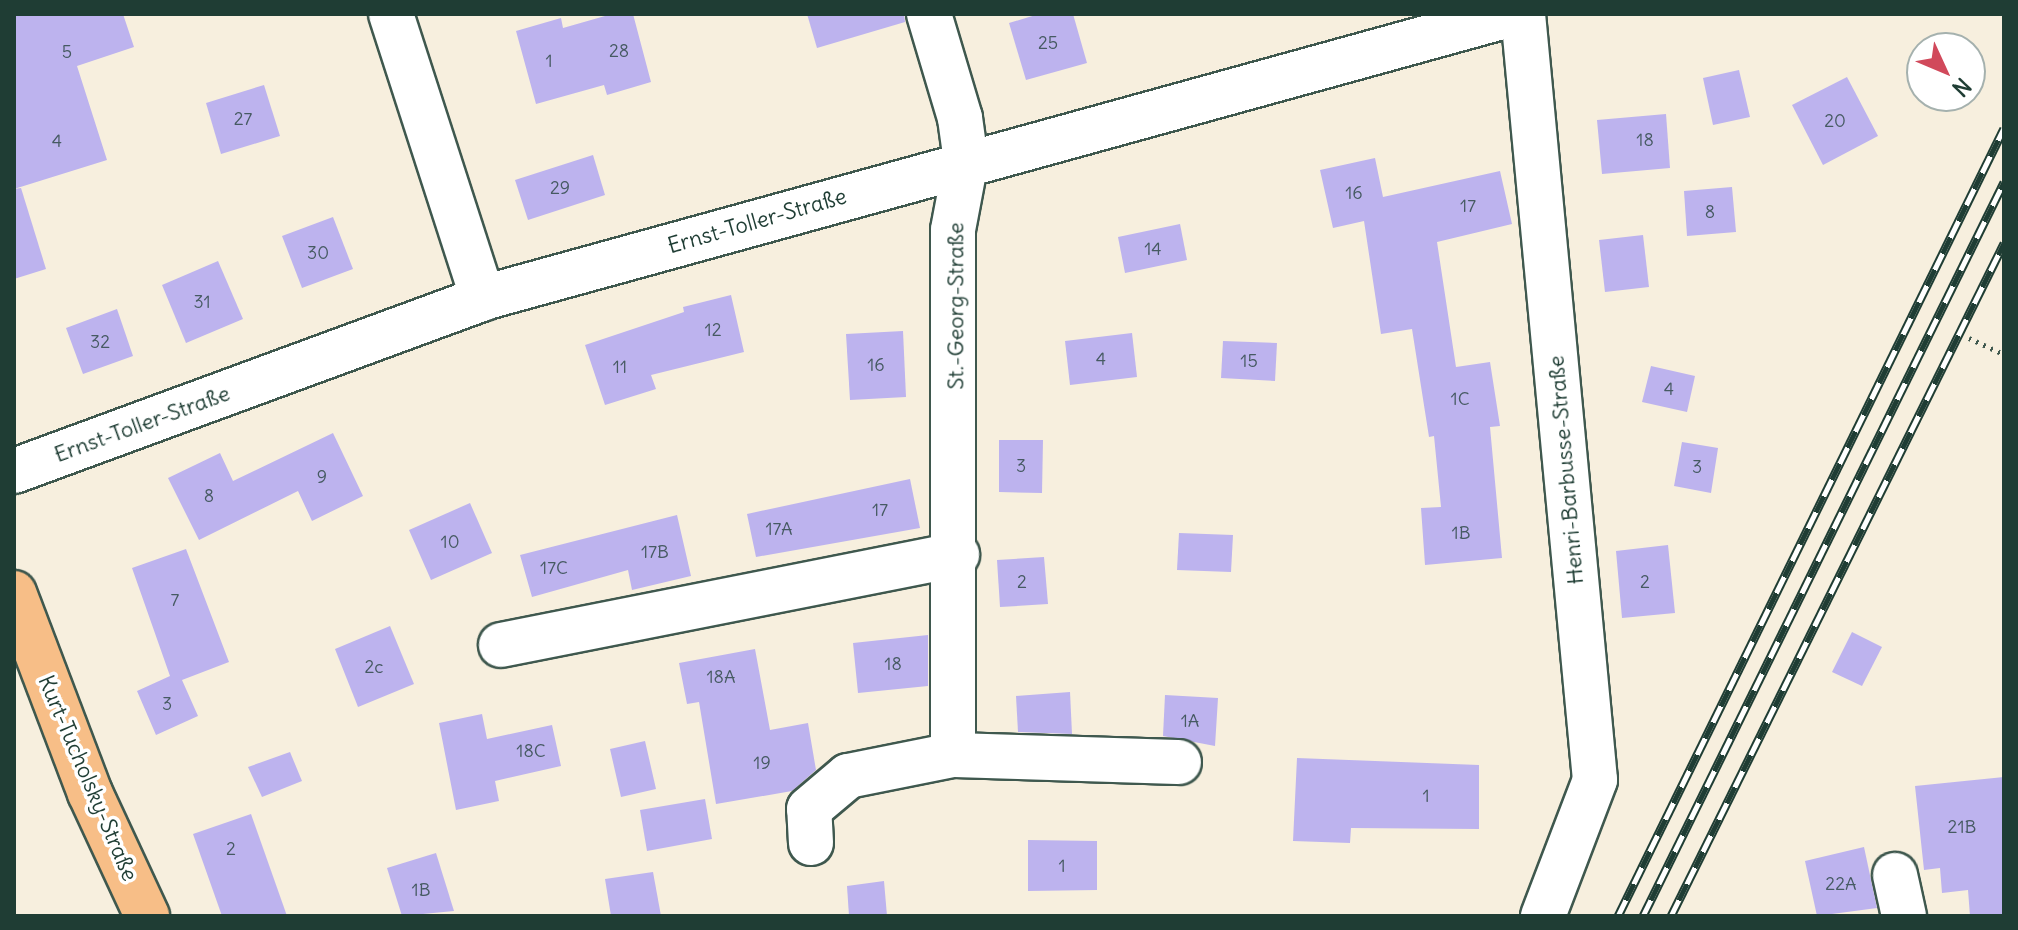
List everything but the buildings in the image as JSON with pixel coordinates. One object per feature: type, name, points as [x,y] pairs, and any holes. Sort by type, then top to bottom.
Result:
[{"type":"main road","name":"Kurt-Tucholsky-Straße","points":[[14,593],[90,793],[147,916]]},
{"type":"street","points":[[391,14],[483,298]]},
{"type":"street","name":"St.-Georg-Straße","points":[[929,14],[960,118],[966,161],[953,230],[957,555],[953,755]]},
{"type":"street","name":"Ernst-Toller-Straße","points":[[14,471],[483,298],[966,161],[1513,14]]},
{"type":"street","name":"Henri-Barbusse-Straße","points":[[1523,14],[1595,780],[1543,916]]},
{"type":"street","points":[[501,645],[957,555]]},
{"type":"street","points":[[811,843],[809,809],[848,776],[953,755],[1179,762]]},
{"type":"path","points":[[1969,338],[2004,354]]},
{"type":"railway","points":[[1618,916],[2004,128]]},
{"type":"railway","points":[[1643,916],[2004,182]]},
{"type":"railway","points":[[1671,916],[2004,243]]}]
